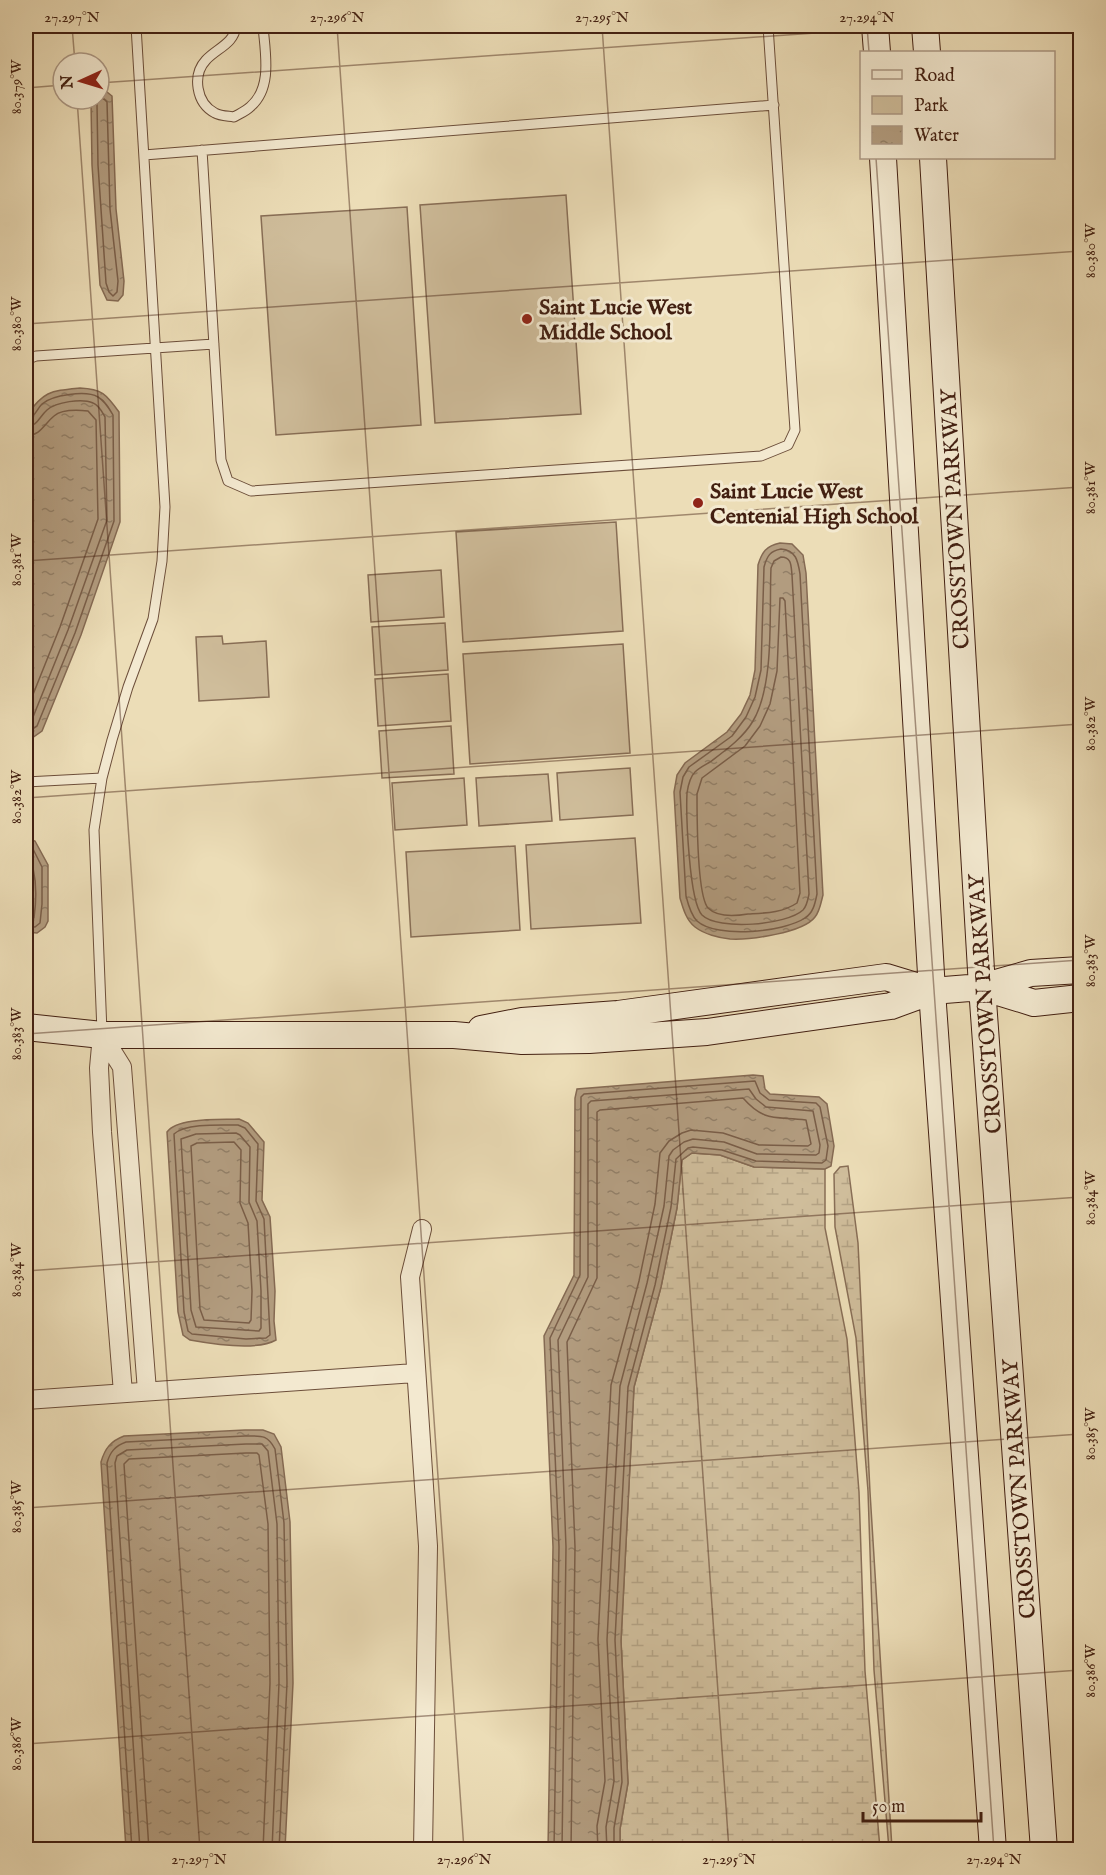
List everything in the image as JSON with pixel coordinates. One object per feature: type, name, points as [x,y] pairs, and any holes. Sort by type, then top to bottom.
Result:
[{"type":"main road","points":[[875,26],[877,51]]},
{"type":"main road","points":[[925,26],[927,51]]},
{"type":"main road","points":[[883,159],[932,991],[993,1850]]},
{"type":"main road","name":"CROSSTOWN PARKWAY","points":[[933,159],[982,987],[1044,1850]]},
{"type":"main road","points":[[26,1027],[102,1035],[454,1035],[522,1021],[618,1014],[886,977],[932,991],[982,987],[1031,973],[1080,970]]},
{"type":"main road","points":[[982,987],[1034,1003],[1080,998]]},
{"type":"street","points":[[102,1035],[122,1067],[147,1391]]},
{"type":"street","points":[[102,1035],[99,1068],[102,1132],[123,1393]]},
{"type":"street","points":[[422,1230],[410,1277],[428,1546],[423,1850]]},
{"type":"street","points":[[26,1400],[415,1373]]},
{"type":"lane","points":[[102,1035],[93,830],[102,778],[128,687],[153,619],[162,561],[165,507],[136,26]]},
{"type":"lane","points":[[236,26],[235,32],[224,48],[206,60],[197,78],[201,99],[215,113],[234,117],[250,107],[262,92],[266,64],[263,26]]},
{"type":"lane","points":[[202,150],[220,460],[228,481],[251,491],[760,456],[788,445],[795,430],[768,26]]},
{"type":"lane","points":[[144,155],[774,105]]},
{"type":"lane","points":[[26,360],[36,356],[214,344]]},
{"type":"lane","points":[[26,782],[102,778]]},
{"type":"green space","points":[[566,195],[581,414],[435,423],[420,205]]},
{"type":"green space","points":[[407,207],[421,425],[276,435],[261,216]]},
{"type":"green space","points":[[616,522],[623,631],[463,642],[456,532]]},
{"type":"green space","points":[[441,570],[444,617],[371,622],[368,575]]},
{"type":"green space","points":[[445,623],[448,670],[375,675],[372,627]]},
{"type":"green space","points":[[222,636],[223,644],[266,641],[269,697],[199,701],[196,637]]},
{"type":"green space","points":[[623,644],[630,753],[470,764],[463,654]]},
{"type":"green space","points":[[448,674],[451,721],[378,726],[375,679]]},
{"type":"green space","points":[[451,726],[454,774],[382,778],[379,731]]},
{"type":"green space","points":[[630,768],[633,815],[560,820],[557,773]]},
{"type":"green space","points":[[548,774],[552,821],[479,826],[476,778]]},
{"type":"green space","points":[[464,778],[467,825],[395,830],[392,783]]},
{"type":"green space","points":[[635,838],[641,923],[531,929],[526,845]]},
{"type":"green space","points":[[515,846],[520,930],[411,937],[406,852]]},
{"type":"green space","points":[[692,1153],[720,1155],[754,1167],[825,1169],[825,1228],[847,1339],[859,1492],[865,1671],[880,1849],[620,1850],[620,1829],[628,1783],[621,1641],[634,1387],[661,1287],[677,1208],[682,1160]]},
{"type":"green space","points":[[848,1166],[858,1243],[870,1492],[892,1849],[889,1849],[874,1670],[868,1491],[856,1338],[835,1227],[834,1174],[840,1167]]},
{"type":"water","points":[[111,95],[116,209],[124,281],[123,295],[118,301],[107,300],[100,285],[92,165],[91,111],[111,111]]},
{"type":"water","points":[[80,388],[99,391],[119,412],[120,522],[81,635],[42,731],[26,739],[26,416],[48,394]]},
{"type":"water","points":[[780,543],[792,544],[803,555],[806,573],[823,895],[815,917],[809,923],[799,927],[763,937],[739,939],[716,937],[695,927],[689,921],[680,898],[674,792],[677,775],[685,763],[727,732],[741,714],[750,695],[755,670],[758,565],[765,550]]},
{"type":"water","points":[[26,838],[35,841],[48,865],[48,921],[45,927],[37,933],[26,932]]},
{"type":"water","points":[[763,1076],[765,1089],[770,1094],[819,1097],[827,1104],[834,1146],[831,1166],[825,1169],[754,1167],[720,1155],[692,1153],[682,1160],[677,1208],[661,1287],[634,1387],[621,1641],[628,1783],[620,1829],[620,1849],[548,1849],[553,1547],[544,1336],[574,1275],[575,1098],[577,1089]]},
{"type":"water","points":[[239,1119],[248,1123],[264,1142],[262,1200],[270,1217],[275,1291],[276,1340],[246,1346],[199,1342],[183,1335],[178,1312],[167,1132],[172,1127],[190,1122]]},
{"type":"water","points":[[263,1430],[274,1434],[281,1447],[290,1522],[293,1683],[285,1849],[126,1849],[101,1462],[109,1446],[124,1436]]},
{"type":"place","name":"Saint Lucie West Middle School","points":[[527,319]]},
{"type":"place","name":"Saint Lucie West Centenial High School","points":[[698,503]]}]
